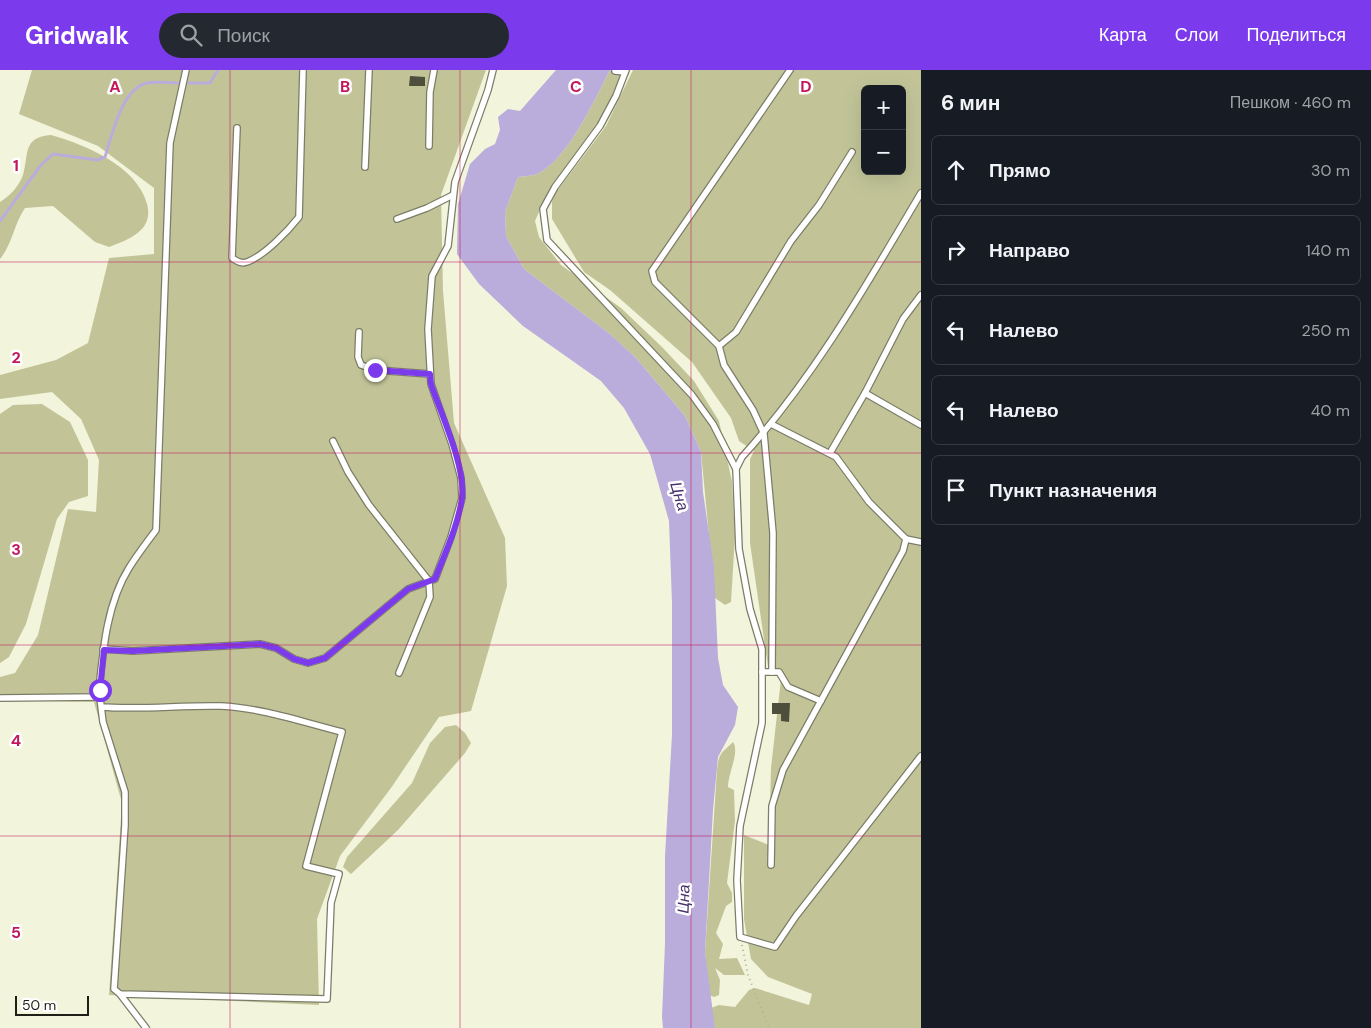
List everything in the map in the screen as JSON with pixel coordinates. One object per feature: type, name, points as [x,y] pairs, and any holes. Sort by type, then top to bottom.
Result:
[{"type":"lane","points":[[146,1028],[114,989],[125,825],[125,792],[103,722],[100,697],[104,650],[114,604],[128,569],[156,530],[170,143],[186,70]]},
{"type":"lane","points":[[237,128],[232,258],[246,263],[272,245],[290,229],[299,217],[303,70]]},
{"type":"lane","points":[[366,167],[369,70]]},
{"type":"lane","points":[[429,146],[430,92],[434,70]]},
{"type":"lane","points":[[104,650],[133,651],[260,644],[276,648],[294,659],[308,663],[325,658],[408,589],[435,579],[452,537],[462,498],[461,478],[454,452],[431,384],[428,330],[432,276],[448,246],[455,182],[488,90],[492,70]]},
{"type":"lane","points":[[772,672],[773,533],[764,434],[753,410],[724,364],[718,346],[655,282],[652,271],[790,70]]},
{"type":"lane","points":[[615,71],[626,71],[616,96],[600,126],[555,187],[543,209],[547,240],[589,288],[692,394],[713,424],[736,469],[739,549],[750,609],[762,649],[762,723],[740,826],[737,880],[740,937],[775,947],[796,916],[921,756]]},
{"type":"lane","points":[[718,346],[736,332],[791,242],[819,205],[852,152]]},
{"type":"lane","points":[[736,469],[742,457],[764,434],[793,397],[880,262],[921,194]]},
{"type":"lane","points":[[398,219],[427,208],[453,195]]},
{"type":"lane","points":[[830,453],[865,393],[903,319],[921,295]]},
{"type":"lane","points":[[360,332],[358,357],[361,365],[375,370],[430,374]]},
{"type":"lane","points":[[865,393],[921,424]]},
{"type":"lane","points":[[771,424],[836,456],[850,472],[869,502],[906,539],[921,542]]},
{"type":"lane","points":[[334,441],[348,472],[369,505],[429,581],[430,597],[399,673]]},
{"type":"lane","points":[[772,865],[772,806],[783,770],[903,551],[906,539]]},
{"type":"lane","points":[[762,672],[779,672],[788,687],[821,701]]},
{"type":"lane","points":[[0,698],[100,697]]},
{"type":"lane","points":[[101,707],[126,709],[221,706],[246,709],[342,732],[306,866],[339,874],[331,903],[327,999],[120,994]]},
{"type":"path","points":[[740,937],[748,975],[769,1028]]},
{"type":"green space","points":[[32,70],[486,70],[441,195],[443,291],[454,423],[505,538],[507,586],[471,711],[439,717],[391,788],[340,856],[317,919],[319,1005],[109,995],[122,803],[94,702],[0,700],[0,677],[15,673],[38,635],[68,509],[96,512],[99,460],[81,419],[52,392],[0,399],[0,375],[56,360],[88,343],[109,258],[154,254],[154,188],[98,146],[19,114]]},
{"type":"green space","points":[[610,70],[628,70],[621,89],[591,136],[545,198],[535,221],[539,237],[561,265],[621,308],[662,347],[694,381],[719,421],[732,482],[735,536],[731,602],[725,605],[715,598],[701,452],[685,416],[636,358],[610,334],[524,269],[506,236],[505,212],[518,177],[537,174],[548,167],[559,156],[579,128]]},
{"type":"green space","points":[[633,70],[921,70],[921,1028],[715,1028],[711,1008],[719,1005],[735,1007],[749,990],[755,988],[809,1005],[812,994],[768,977],[751,959],[744,919],[744,835],[769,845],[771,768],[782,670],[768,667],[750,543],[750,459],[754,451],[739,441],[731,418],[692,362],[610,290],[584,272],[552,219],[552,201],[557,191],[606,126]]},
{"type":"green space","points":[[51,135],[94,151],[121,168],[133,179],[141,191],[147,204],[147,221],[144,227],[132,237],[109,247],[95,242],[53,206],[25,208],[0,259],[0,202],[19,183],[23,175],[28,148],[31,143],[42,136]]},
{"type":"green space","points":[[42,404],[70,422],[88,460],[88,496],[69,502],[57,519],[26,624],[9,657],[0,663],[0,414],[13,405]]},
{"type":"green space","points":[[456,725],[465,733],[471,743],[465,753],[398,830],[351,874],[343,867],[347,857],[412,783],[430,743],[445,727]]},
{"type":"green space","points":[[733,742],[735,751],[728,787],[734,790],[735,821],[727,883],[732,893],[732,902],[726,906],[716,933],[723,944],[719,959],[737,958],[745,975],[724,975],[715,968],[720,980],[719,995],[714,997],[709,995],[705,952],[717,770],[720,756]]},
{"type":"water","name":"Цна","points":[[556,70],[610,70],[579,128],[559,156],[548,167],[537,174],[518,177],[505,212],[506,236],[524,269],[610,334],[636,358],[685,416],[701,452],[703,492],[714,568],[718,658],[723,685],[738,707],[735,725],[718,757],[713,810],[705,952],[715,1028],[663,1028],[665,856],[672,735],[672,603],[669,521],[650,454],[624,408],[601,381],[523,326],[479,284],[457,254],[458,204],[470,164],[485,149],[495,144],[500,130],[498,117],[508,109],[520,111]]},
{"type":"building","points":[[410,76],[425,77],[425,86],[409,86]]},
{"type":"building","points":[[772,703],[790,703],[789,722],[781,721],[781,714],[772,714]]},
{"type":"waterway","points":[[189,83],[210,83],[218,70]]},
{"type":"waterway","points":[[0,221],[41,165],[53,154],[97,160],[105,157],[119,114],[131,94],[138,87],[151,82],[178,83]]},
{"type":"route","points":[[100,690],[104,650],[133,651],[260,644],[276,648],[294,659],[308,663],[325,658],[408,589],[435,579],[452,537],[462,498],[461,478],[452,444],[431,384],[430,374],[375,370]]}]
